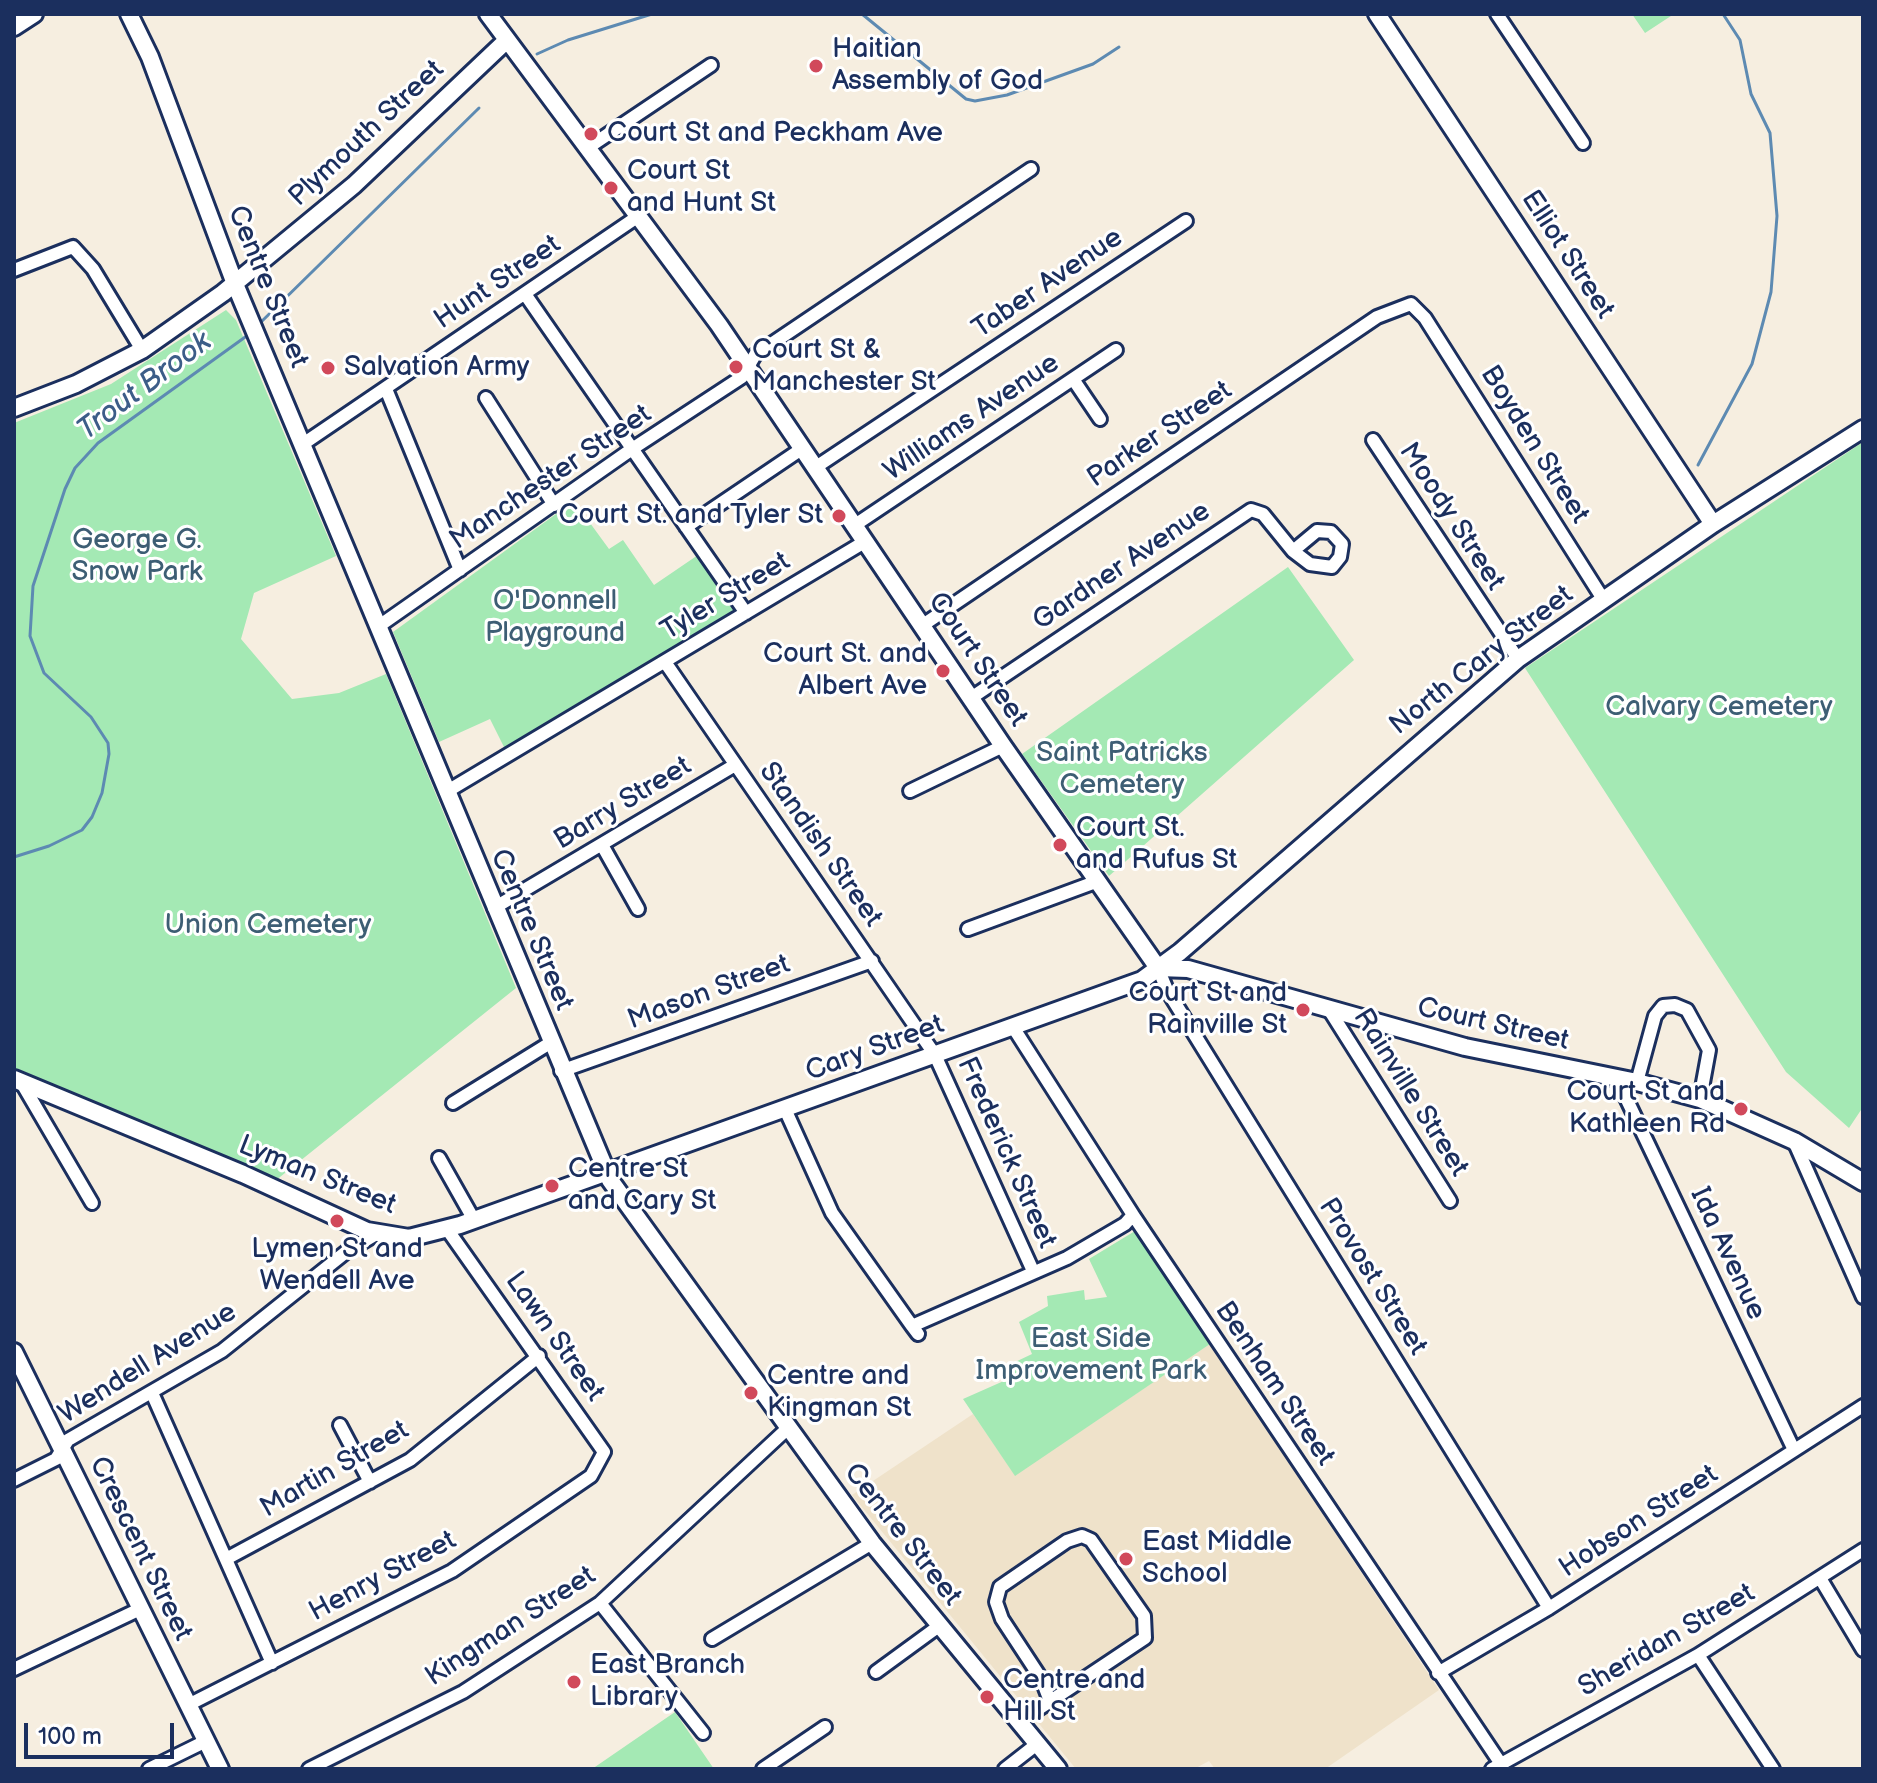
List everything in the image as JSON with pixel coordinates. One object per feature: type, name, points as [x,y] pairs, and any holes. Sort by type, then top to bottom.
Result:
[{"type":"main road","points":[[14,27],[34,14]]},
{"type":"main road","name":"Centre Street","points":[[129,14],[150,57],[235,284],[561,1071],[606,1172],[872,1543],[1058,1769]]},
{"type":"main road","name":"Court Street","points":[[488,14],[640,215],[747,367],[1003,746],[1158,968],[1188,969],[1465,1047],[1637,1082],[1700,1099],[1794,1141],[1863,1182]]},
{"type":"main road","name":"Elliot Street","points":[[1377,14],[1713,524]]},
{"type":"main road","name":"Plymouth Street","points":[[14,408],[76,384],[142,350],[235,284],[354,185],[507,40]]},
{"type":"main road","name":"North Cary Street","points":[[1158,968],[1518,659],[1713,524],[1863,429]]},
{"type":"main road","points":[[1195,939],[1196,958],[1207,975]]},
{"type":"main road","name":"Cary Street","points":[[606,1172],[1133,984],[1158,968]]},
{"type":"main road","name":"Lyman Street","points":[[17,1079],[376,1234],[409,1238],[447,1229],[606,1172]]},
{"type":"main road","name":"Crescent Street","points":[[14,1352],[220,1769]]},
{"type":"street","points":[[1497,14],[1583,143]]},
{"type":"street","points":[[589,147],[711,65]]},
{"type":"street","name":"Manchester Street","points":[[379,626],[632,449],[742,377],[755,355],[1031,169]]},
{"type":"street","name":"Hunt Street","points":[[303,444],[640,215]]},
{"type":"street","name":"Taber Avenue","points":[[816,467],[1186,221]]},
{"type":"street","points":[[14,270],[73,247],[93,269],[142,350]]},
{"type":"street","points":[[525,294],[746,613]]},
{"type":"street","name":"Parker Street","points":[[923,625],[1377,317],[1411,304],[1425,318]]},
{"type":"street","name":"Boyden Street","points":[[1425,318],[1603,599]]},
{"type":"street","name":"Williams Avenue","points":[[855,525],[1116,350]]},
{"type":"street","points":[[1073,379],[1100,419]]},
{"type":"street","points":[[386,389],[460,570]]},
{"type":"street","points":[[486,398],[554,505]]},
{"type":"street","name":"Moody Street","points":[[1373,440],[1518,659]]},
{"type":"street","points":[[686,527],[803,448]]},
{"type":"street","name":"Gardner Avenue","points":[[971,698],[1251,510],[1263,514],[1293,551]]},
{"type":"street","name":"Tyler Street","points":[[446,792],[866,541]]},
{"type":"street","name":"Standish Street","points":[[665,662],[935,1055]]},
{"type":"street","points":[[910,791],[1003,746]]},
{"type":"street","name":"Barry Street","points":[[494,908],[735,765]]},
{"type":"street","points":[[602,845],[638,909]]},
{"type":"street","points":[[968,929],[1098,881]]},
{"type":"street","name":"Mason Street","points":[[561,1071],[872,961]]},
{"type":"street","name":"Provost Street","points":[[1158,968],[1167,990],[1549,1608]]},
{"type":"street","points":[[1637,1082],[1655,1016],[1663,1006],[1675,1005],[1687,1010],[1709,1050],[1700,1099]]},
{"type":"street","name":"Rainville Street","points":[[1330,1011],[1450,1201]]},
{"type":"street","name":"Benham Street","points":[[1013,1027],[1133,1215],[1438,1673],[1496,1766]]},
{"type":"street","points":[[453,1103],[550,1043]]},
{"type":"street","name":"Frederick Street","points":[[935,1055],[1033,1271]]},
{"type":"street","points":[[17,1079],[92,1203]]},
{"type":"street","name":"Ida Avenue","points":[[1617,1079],[1794,1450]]},
{"type":"street","points":[[785,1109],[832,1213],[915,1330],[1033,1271],[1067,1258],[1125,1224],[1133,1215]]},
{"type":"street","points":[[1794,1141],[1863,1297]]},
{"type":"street","points":[[439,1158],[474,1220]]},
{"type":"street","name":"Lawn Street","points":[[447,1229],[604,1452],[591,1476]]},
{"type":"street","name":"Wendell Avenue","points":[[14,1480],[56,1459],[68,1440],[222,1351],[346,1252],[376,1234]]},
{"type":"street","name":"Martin Street","points":[[226,1559],[410,1460],[539,1356]]},
{"type":"street","points":[[152,1393],[272,1663]]},
{"type":"street","name":"Hobson Street","points":[[1438,1673],[1549,1608],[1863,1406]]},
{"type":"street","points":[[340,1425],[370,1482]]},
{"type":"street","name":"Kingman Street","points":[[309,1769],[463,1692],[600,1603],[788,1428]]},
{"type":"street","name":"Henry Street","points":[[188,1705],[452,1571],[591,1476]]},
{"type":"street","points":[[1019,1722],[1145,1638],[1144,1616],[1091,1540],[1082,1536],[1067,1541],[1000,1587],[996,1602],[1002,1619],[1042,1680],[1050,1701]]},
{"type":"street","points":[[712,1639],[872,1543]]},
{"type":"street","name":"Sheridan Street","points":[[1496,1766],[1698,1655],[1863,1550]]},
{"type":"street","points":[[1820,1578],[1863,1650]]},
{"type":"street","points":[[600,1603],[703,1733]]},
{"type":"street","points":[[14,1669],[140,1609]]},
{"type":"street","points":[[876,1672],[939,1626]]},
{"type":"street","points":[[1698,1655],[1767,1767]]},
{"type":"street","points":[[763,1769],[825,1727]]},
{"type":"street","points":[[149,1769],[206,1741]]},
{"type":"street","points":[[1005,1769],[1037,1744]]},
{"type":"shaded area","name":"East Middle School","points":[[1210,1344],[1439,1690],[1325,1769],[1215,1769],[1209,1761],[1194,1769],[1076,1769],[852,1495],[973,1414],[1015,1475]]},
{"type":"green space","points":[[1632,14],[1674,14],[1645,33]]},
{"type":"green space","name":"Union Cemetery","points":[[226,310],[236,320],[336,556],[254,593],[241,639],[292,699],[339,693],[386,674],[516,988],[275,1181],[84,1098],[14,1072],[14,423],[111,384]]},
{"type":"green space","name":"Calvary Cemetery","points":[[1863,442],[1863,1107],[1849,1128],[1786,1072],[1525,668]]},
{"type":"green space","name":"O'Donnell Playground","points":[[574,501],[609,549],[623,540],[654,585],[698,555],[736,609],[505,749],[490,719],[439,742],[393,632]]},
{"type":"green space","name":"Saint Patricks Cemetery","points":[[1288,567],[1354,660],[1109,876],[1022,754]]},
{"type":"green space","name":"East Side Improvement Park","points":[[1135,1231],[1210,1344],[1015,1476],[963,1399],[1015,1376],[1011,1364],[1032,1354],[1019,1322],[1048,1306],[1047,1296],[1084,1290],[1085,1300],[1107,1297],[1089,1259]]},
{"type":"green space","points":[[675,1712],[714,1769],[592,1769]]},
{"type":"waterway","name":"Trout Brook","points":[[537,54],[568,40],[652,14]]},
{"type":"waterway","name":"Trout Brook","points":[[862,14],[966,99],[975,101],[1007,95],[1093,64],[1119,47]]},
{"type":"waterway","points":[[1698,465],[1752,364],[1771,292],[1777,216],[1770,133],[1751,94],[1740,40],[1723,14]]},
{"type":"waterway","name":"Trout Brook","points":[[259,324],[479,108]]},
{"type":"waterway","name":"Trout Brook","points":[[14,857],[49,846],[82,830],[92,817],[102,793],[109,754],[108,743],[91,717],[44,673],[30,636],[33,586],[65,489],[75,468],[98,443],[248,335]]},
{"type":"place","name":"Haitian Assembly of God","points":[[816,66]]},
{"type":"place","name":"Court St and Peckham Ave","points":[[591,134]]},
{"type":"place","name":"Court St and Hunt St","points":[[611,188]]},
{"type":"place","name":"Court St & Manchester St","points":[[736,367]]},
{"type":"place","name":"Salvation Army","points":[[328,368]]},
{"type":"place","name":"Court St. and Tyler St","points":[[839,516]]},
{"type":"place","name":"Court St. and Albert Ave","points":[[943,671]]},
{"type":"place","name":"Court St. and Rufus St","points":[[1060,845]]},
{"type":"place","name":"Court St and Rainville St","points":[[1303,1010]]},
{"type":"place","name":"Court St and Kathleen Rd","points":[[1741,1109]]},
{"type":"place","name":"Centre St and Cary St","points":[[552,1186]]},
{"type":"place","name":"Lymen St and Wendell Ave","points":[[337,1221]]},
{"type":"place","name":"Centre and Kingman St","points":[[751,1393]]},
{"type":"place","name":"East Middle School","points":[[1126,1559]]},
{"type":"place","name":"East Branch Library","points":[[574,1682]]},
{"type":"place","name":"Centre and Hill St","points":[[987,1697]]},
{"type":"park label","name":"George G. Snow Park","points":[[137,557]]}]
